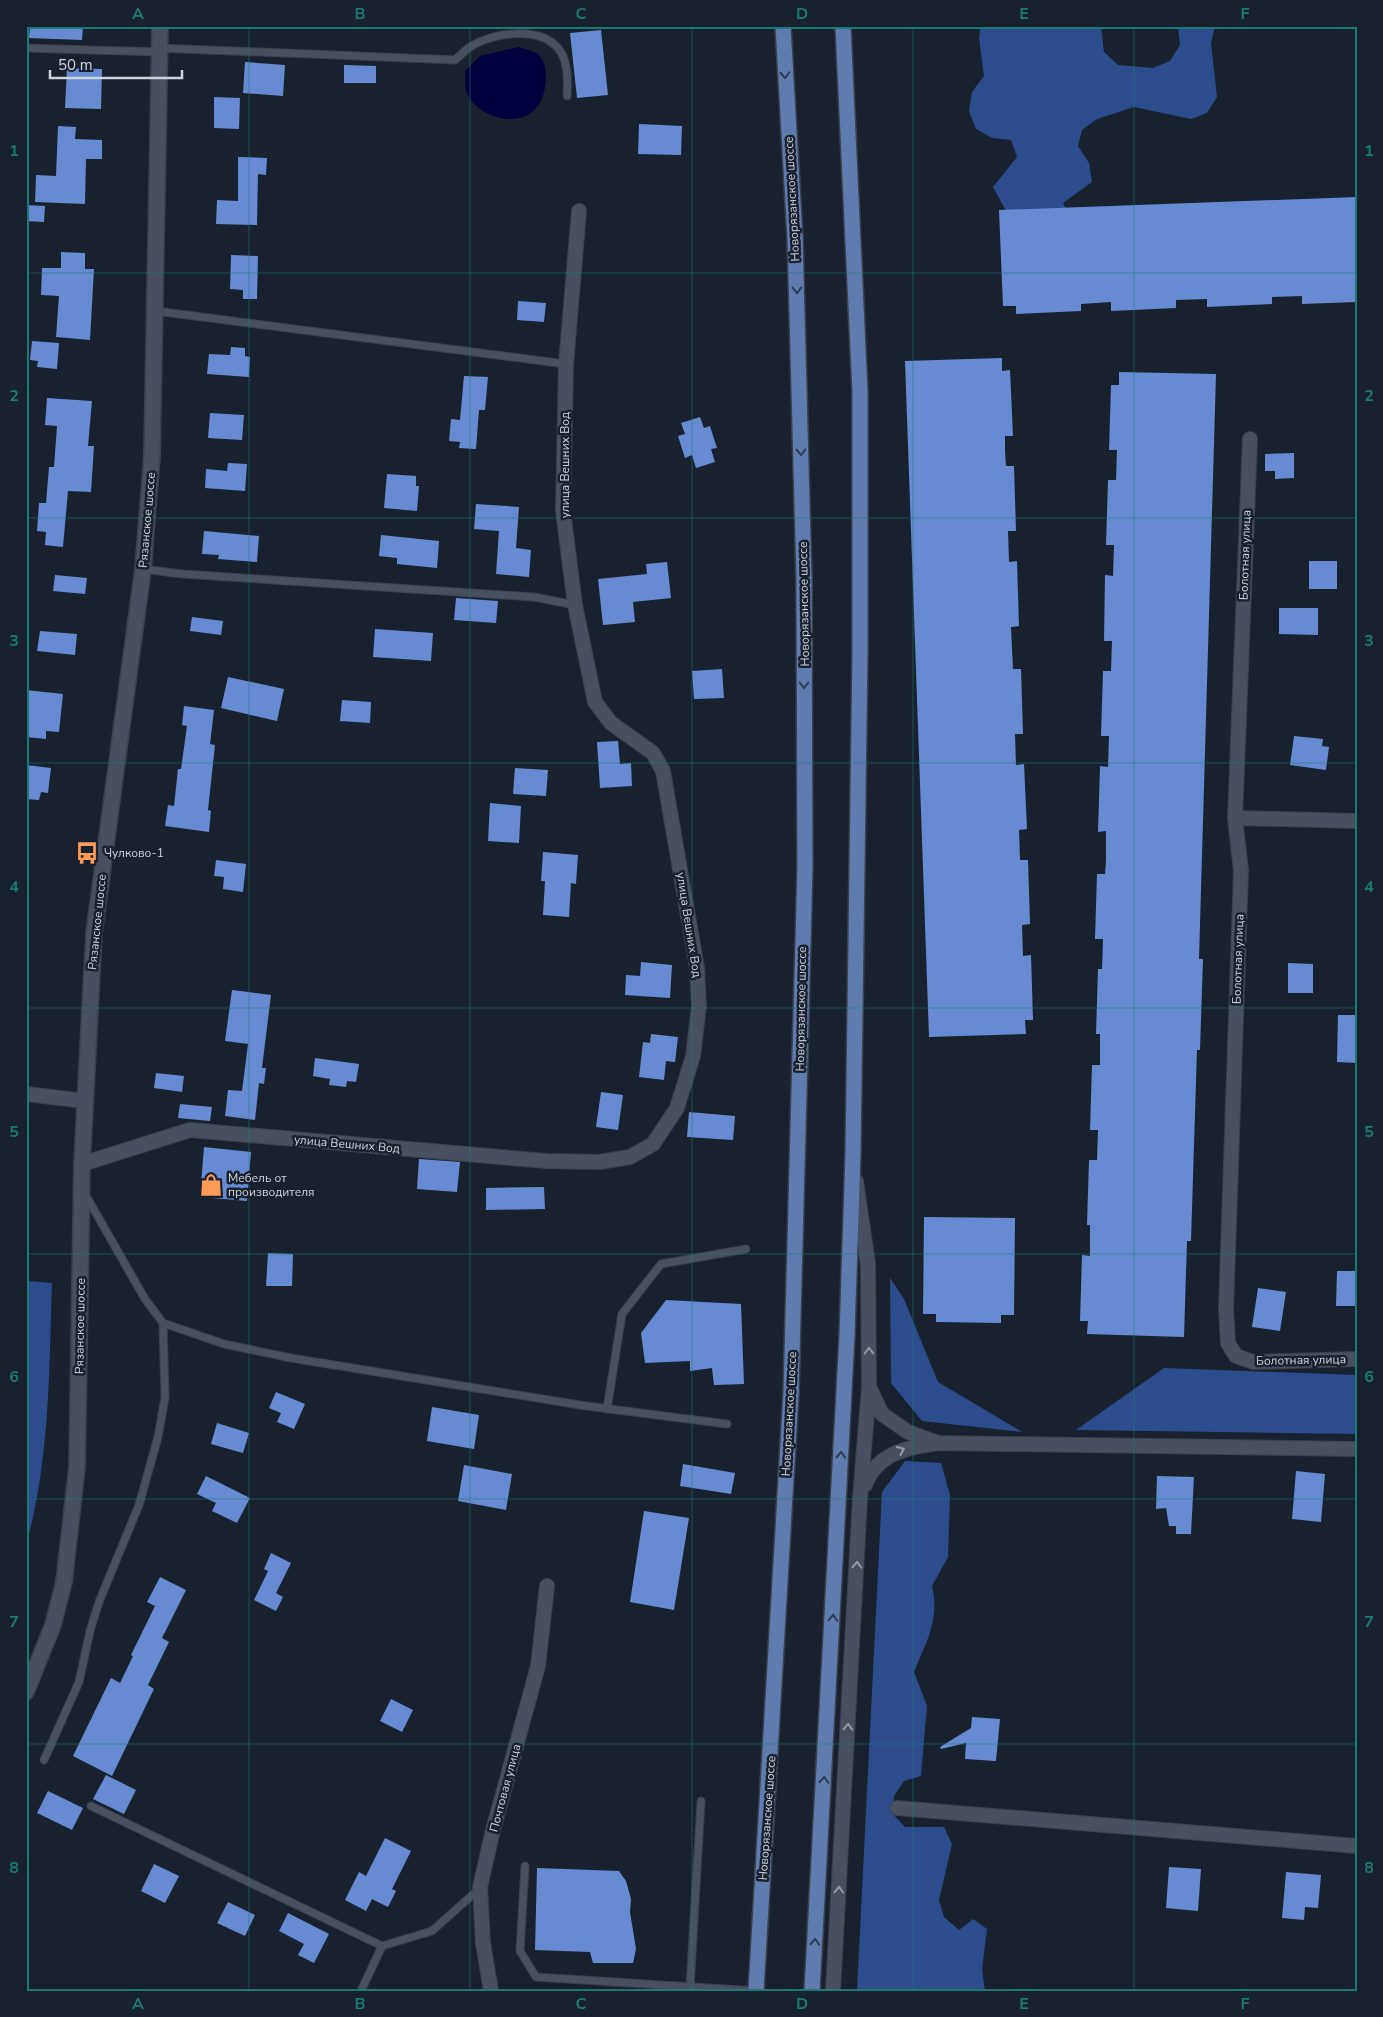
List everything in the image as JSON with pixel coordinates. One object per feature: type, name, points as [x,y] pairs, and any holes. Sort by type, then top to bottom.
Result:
[{"type":"highway","name":"Новорязанское шоссе","points":[[756,1991],[791,1393],[805,867],[804,578],[795,238],[783,26]]},
{"type":"highway","points":[[812,1991],[847,1335],[853,1154],[860,651],[860,392],[843,26]]},
{"type":"main road","name":"Рязанское шоссе","points":[[26,1692],[53,1625],[64,1582],[77,1468],[82,1164],[94,932],[142,569],[152,456],[160,26]]},
{"type":"street","name":"улица Вешних Вод","points":[[82,1164],[190,1130],[546,1162],[599,1162],[630,1157],[653,1144],[677,1108],[693,1056],[699,1006],[697,968],[663,771],[653,753],[611,723],[595,702],[575,605],[563,511],[566,364],[579,211]]},
{"type":"street","name":"Болотная улица","points":[[1250,440],[1235,818],[1241,871],[1226,1309],[1228,1343],[1236,1356],[1253,1362],[1357,1359]]},
{"type":"street","points":[[1235,818],[1357,821]]},
{"type":"street","points":[[26,1094],[85,1100]]},
{"type":"street","points":[[833,1991],[860,1498],[869,1387],[868,1264],[853,1154]]},
{"type":"street","points":[[869,1387],[882,1414],[908,1432],[939,1443]]},
{"type":"street","points":[[860,1498],[870,1472],[886,1457],[908,1447],[939,1443],[1357,1449]]},
{"type":"street","name":"Почтовая улица","points":[[491,1991],[483,1943],[480,1887],[493,1830],[538,1666],[547,1586]]},
{"type":"street","points":[[897,1808],[1357,1846]]},
{"type":"lane","points":[[26,48],[159,50],[455,60],[471,47],[495,37],[519,34],[537,36],[551,43],[562,54],[568,78],[568,96]]},
{"type":"lane","points":[[156,310],[566,364]]},
{"type":"lane","points":[[142,569],[534,597],[575,605]]},
{"type":"lane","points":[[82,1190],[145,1300],[162,1322],[224,1344],[291,1358],[607,1409],[727,1424]]},
{"type":"lane","points":[[607,1409],[622,1314],[661,1264],[746,1249]]},
{"type":"lane","points":[[44,1760],[79,1682],[90,1631],[99,1602],[138,1505],[158,1437],[165,1397],[162,1322]]},
{"type":"lane","points":[[690,1986],[701,1801]]},
{"type":"lane","points":[[91,1806],[382,1946],[432,1931],[480,1887]]},
{"type":"lane","points":[[525,1866],[520,1951],[536,1977],[756,1991]]},
{"type":"lane","points":[[361,1991],[382,1946]]},
{"type":"shaded area","points":[[981,26],[1101,26],[1104,52],[1118,65],[1153,68],[1170,61],[1180,45],[1178,26],[1215,26],[1211,43],[1217,97],[1207,113],[1191,119],[1134,107],[1097,119],[1082,130],[1078,146],[1089,163],[1092,182],[1063,203],[1071,220],[1011,220],[993,187],[1017,157],[1011,140],[992,138],[976,129],[969,111],[972,92],[984,76],[979,38]]},
{"type":"shaded area","points":[[519,47],[536,53],[543,62],[546,78],[543,95],[536,108],[523,117],[505,119],[496,117],[479,108],[467,94],[465,71],[480,56]]},
{"type":"shaded area","points":[[890,1278],[904,1299],[938,1382],[1022,1432],[922,1421],[891,1383]]},
{"type":"shaded area","points":[[26,1281],[52,1283],[49,1382],[44,1448],[40,1481],[26,1545]]},
{"type":"shaded area","points":[[1164,1368],[1357,1375],[1357,1434],[1076,1430]]},
{"type":"shaded area","points":[[905,1461],[941,1463],[950,1495],[948,1557],[932,1586],[934,1598],[933,1620],[927,1641],[914,1672],[927,1706],[921,1776],[904,1781],[894,1796],[892,1813],[905,1827],[944,1827],[952,1844],[939,1900],[944,1917],[959,1930],[973,1919],[987,1929],[982,1969],[985,1991],[857,1991],[882,1492]]},
{"type":"building","points":[[30,26],[83,26],[82,40],[29,38]]},
{"type":"building","points":[[601,30],[608,95],[577,98],[570,33]]},
{"type":"building","points":[[245,62],[285,65],[283,96],[243,93]]},
{"type":"building","points":[[344,65],[376,66],[376,83],[344,83]]},
{"type":"building","points":[[67,68],[102,69],[101,109],[65,108]]},
{"type":"building","points":[[214,97],[240,98],[239,129],[214,128]]},
{"type":"building","points":[[639,124],[682,126],[681,155],[638,154]]},
{"type":"building","points":[[58,126],[76,127],[75,139],[102,140],[102,159],[86,159],[85,204],[35,202],[36,175],[56,176]]},
{"type":"building","points":[[238,157],[267,158],[266,175],[258,174],[257,225],[216,224],[217,200],[238,201]]},
{"type":"building","points":[[1357,197],[1357,302],[1302,304],[1302,296],[1272,297],[1272,304],[1207,307],[1207,299],[1176,300],[1176,308],[1111,311],[1111,302],[1081,304],[1081,311],[1016,314],[1016,306],[1003,306],[999,210]]},
{"type":"building","points":[[26,205],[45,206],[44,222],[26,221]]},
{"type":"building","points":[[61,252],[85,253],[85,269],[94,269],[90,340],[56,337],[59,296],[41,295],[42,268],[61,268]]},
{"type":"building","points":[[231,255],[258,256],[257,299],[243,299],[243,290],[230,289]]},
{"type":"building","points":[[518,301],[546,303],[544,322],[517,320]]},
{"type":"building","points":[[32,341],[59,343],[57,369],[37,367],[38,361],[30,360]]},
{"type":"building","points":[[231,347],[245,348],[245,356],[250,357],[249,377],[207,374],[209,354],[230,355]]},
{"type":"building","points":[[1002,358],[1002,371],[1010,370],[1013,436],[1005,436],[1005,451],[1006,466],[1014,466],[1016,531],[1008,531],[1009,562],[1017,561],[1019,626],[1011,627],[1013,669],[1021,669],[1023,734],[1015,734],[1016,765],[1024,764],[1027,829],[1019,830],[1020,860],[1028,860],[1030,924],[1022,925],[1023,956],[1031,955],[1033,1020],[1025,1020],[1026,1034],[929,1037],[905,361]]},
{"type":"building","points":[[1119,372],[1216,374],[1199,959],[1203,959],[1200,1050],[1197,1050],[1191,1241],[1187,1241],[1184,1337],[1087,1334],[1088,1321],[1080,1321],[1082,1255],[1090,1256],[1090,1225],[1087,1225],[1089,1160],[1097,1160],[1098,1130],[1090,1130],[1092,1065],[1100,1065],[1100,1034],[1096,1034],[1098,969],[1102,969],[1103,939],[1095,939],[1097,874],[1105,874],[1106,861],[1106,831],[1098,832],[1100,766],[1108,767],[1109,736],[1101,736],[1103,671],[1111,671],[1112,641],[1104,641],[1105,575],[1113,576],[1114,545],[1106,545],[1108,480],[1116,480],[1117,450],[1109,450],[1111,385],[1119,385]]},
{"type":"building","points":[[464,376],[488,377],[485,410],[479,410],[476,449],[459,448],[460,442],[449,441],[451,419],[460,420]]},
{"type":"building","points":[[47,398],[92,401],[88,446],[94,446],[91,492],[68,491],[63,547],[45,545],[46,532],[37,531],[39,503],[46,503],[49,467],[54,467],[57,426],[45,425]]},
{"type":"building","points":[[210,413],[244,415],[242,440],[208,438]]},
{"type":"building","points":[[700,417],[704,428],[710,426],[717,448],[711,449],[715,462],[696,468],[692,455],[685,458],[678,436],[685,434],[681,423]]},
{"type":"building","points":[[1294,453],[1294,478],[1275,479],[1275,471],[1265,471],[1265,454]]},
{"type":"building","points":[[228,463],[247,464],[245,491],[205,488],[206,469],[227,471]]},
{"type":"building","points":[[387,474],[416,476],[416,486],[419,486],[417,511],[384,508]]},
{"type":"building","points":[[476,504],[519,507],[516,548],[531,550],[529,577],[496,574],[499,531],[474,529]]},
{"type":"building","points":[[204,531],[259,536],[257,562],[218,559],[219,555],[202,554]]},
{"type":"building","points":[[381,535],[439,541],[437,568],[397,564],[397,558],[379,556]]},
{"type":"building","points":[[1309,561],[1337,561],[1337,589],[1309,589]]},
{"type":"building","points":[[667,562],[671,598],[633,602],[635,622],[603,625],[598,579],[647,574],[646,564]]},
{"type":"building","points":[[55,575],[87,578],[85,594],[53,591]]},
{"type":"building","points":[[456,598],[498,601],[496,623],[454,620]]},
{"type":"building","points":[[1279,608],[1318,608],[1318,635],[1279,634]]},
{"type":"building","points":[[192,617],[223,621],[221,635],[190,631]]},
{"type":"building","points":[[375,629],[433,633],[431,661],[373,657]]},
{"type":"building","points":[[40,631],[77,634],[75,655],[37,651]]},
{"type":"building","points":[[722,669],[724,698],[694,699],[692,671]]},
{"type":"building","points":[[228,677],[284,689],[277,721],[221,708]]},
{"type":"building","points":[[26,690],[63,694],[59,732],[46,731],[46,739],[26,737]]},
{"type":"building","points":[[342,700],[371,702],[370,723],[340,721]]},
{"type":"building","points":[[184,706],[214,710],[210,744],[215,745],[208,810],[211,811],[209,832],[165,826],[168,805],[174,806],[178,769],[181,769],[187,726],[182,725]]},
{"type":"building","points":[[1294,736],[1323,739],[1322,746],[1329,747],[1326,770],[1290,765]]},
{"type":"building","points":[[618,741],[620,764],[631,763],[632,786],[600,788],[597,742]]},
{"type":"building","points":[[26,765],[51,768],[48,793],[41,792],[39,800],[26,799]]},
{"type":"building","points":[[515,768],[548,770],[546,796],[513,794]]},
{"type":"building","points":[[490,803],[521,806],[519,843],[488,841]]},
{"type":"building","points":[[543,852],[578,855],[576,884],[571,883],[569,917],[543,915],[545,881],[541,881]]},
{"type":"building","points":[[216,860],[246,864],[243,892],[223,889],[224,877],[214,876]]},
{"type":"building","points":[[641,962],[672,965],[670,998],[625,995],[626,975],[640,976]]},
{"type":"building","points":[[1288,963],[1313,964],[1313,993],[1288,993]]},
{"type":"building","points":[[232,990],[271,995],[262,1068],[266,1068],[264,1084],[259,1083],[255,1120],[225,1116],[228,1090],[242,1091],[248,1044],[225,1041]]},
{"type":"building","points":[[1338,1015],[1357,1015],[1357,1063],[1337,1062]]},
{"type":"building","points":[[651,1034],[678,1037],[675,1062],[666,1061],[664,1080],[639,1077],[643,1042],[650,1043]]},
{"type":"building","points":[[315,1058],[359,1064],[356,1082],[347,1081],[346,1087],[329,1085],[330,1079],[313,1076]]},
{"type":"building","points":[[156,1073],[184,1076],[182,1092],[154,1088]]},
{"type":"building","points":[[601,1092],[623,1095],[618,1130],[596,1127]]},
{"type":"building","points":[[180,1104],[212,1107],[210,1121],[178,1118]]},
{"type":"building","points":[[689,1112],[735,1116],[733,1140],[687,1137]]},
{"type":"building","points":[[204,1147],[251,1152],[247,1201],[200,1197]]},
{"type":"building","points":[[419,1159],[460,1162],[457,1192],[417,1189]]},
{"type":"building","points":[[544,1187],[545,1209],[486,1210],[486,1188]]},
{"type":"building","points":[[924,1217],[1015,1218],[1014,1315],[1001,1315],[1001,1323],[936,1322],[936,1314],[923,1314]]},
{"type":"building","points":[[268,1253],[293,1254],[292,1286],[266,1286]]},
{"type":"building","points":[[1337,1271],[1357,1271],[1357,1306],[1336,1306]]},
{"type":"building","points":[[1258,1288],[1286,1292],[1280,1331],[1252,1327]]},
{"type":"building","points":[[666,1300],[741,1304],[744,1384],[714,1385],[712,1368],[690,1371],[690,1361],[645,1363],[641,1333]]},
{"type":"building","points":[[276,1392],[305,1404],[294,1429],[277,1422],[281,1413],[269,1408]]},
{"type":"building","points":[[432,1407],[479,1415],[474,1449],[427,1441]]},
{"type":"building","points":[[217,1423],[249,1433],[243,1453],[211,1444]]},
{"type":"building","points":[[683,1464],[735,1473],[731,1494],[680,1486]]},
{"type":"building","points":[[464,1465],[512,1474],[506,1510],[458,1501]]},
{"type":"building","points":[[1296,1471],[1325,1474],[1321,1522],[1292,1519]]},
{"type":"building","points":[[206,1476],[250,1498],[237,1523],[212,1511],[216,1503],[197,1494]]},
{"type":"building","points":[[1157,1476],[1194,1477],[1191,1534],[1176,1534],[1176,1526],[1169,1526],[1166,1508],[1156,1509]]},
{"type":"building","points":[[644,1511],[689,1518],[674,1610],[630,1602]]},
{"type":"building","points":[[271,1553],[291,1563],[276,1593],[283,1597],[276,1611],[254,1600],[268,1571],[264,1569]]},
{"type":"building","points":[[160,1577],[186,1590],[162,1638],[169,1642],[148,1685],[154,1689],[112,1776],[73,1756],[111,1678],[120,1683],[133,1656],[131,1655],[155,1606],[147,1602]]},
{"type":"building","points":[[391,1699],[413,1710],[402,1732],[380,1721]]},
{"type":"building","points":[[972,1717],[1000,1719],[996,1761],[965,1759],[966,1743],[941,1749],[940,1747],[971,1728]]},
{"type":"building","points":[[106,1775],[136,1790],[124,1814],[93,1799]]},
{"type":"building","points":[[48,1791],[83,1808],[72,1830],[37,1813]]},
{"type":"building","points":[[385,1838],[411,1851],[392,1889],[396,1891],[388,1907],[372,1899],[366,1911],[345,1900],[359,1872],[366,1876]]},
{"type":"building","points":[[154,1864],[179,1876],[165,1903],[141,1891]]},
{"type":"building","points":[[1169,1867],[1201,1869],[1198,1911],[1166,1908]]},
{"type":"building","points":[[537,1868],[619,1871],[626,1881],[631,1899],[630,1912],[636,1949],[633,1963],[593,1963],[590,1952],[535,1950]]},
{"type":"building","points":[[1286,1872],[1321,1875],[1318,1908],[1305,1907],[1304,1920],[1282,1918]]},
{"type":"building","points":[[228,1902],[255,1915],[245,1936],[217,1923]]},
{"type":"building","points":[[288,1913],[329,1934],[314,1963],[298,1955],[304,1944],[279,1931]]},
{"type":"place","name":"Чулково-1","points":[[87,853]]},
{"type":"place","name":"Мебель от производителя","points":[[211,1185]]}]
